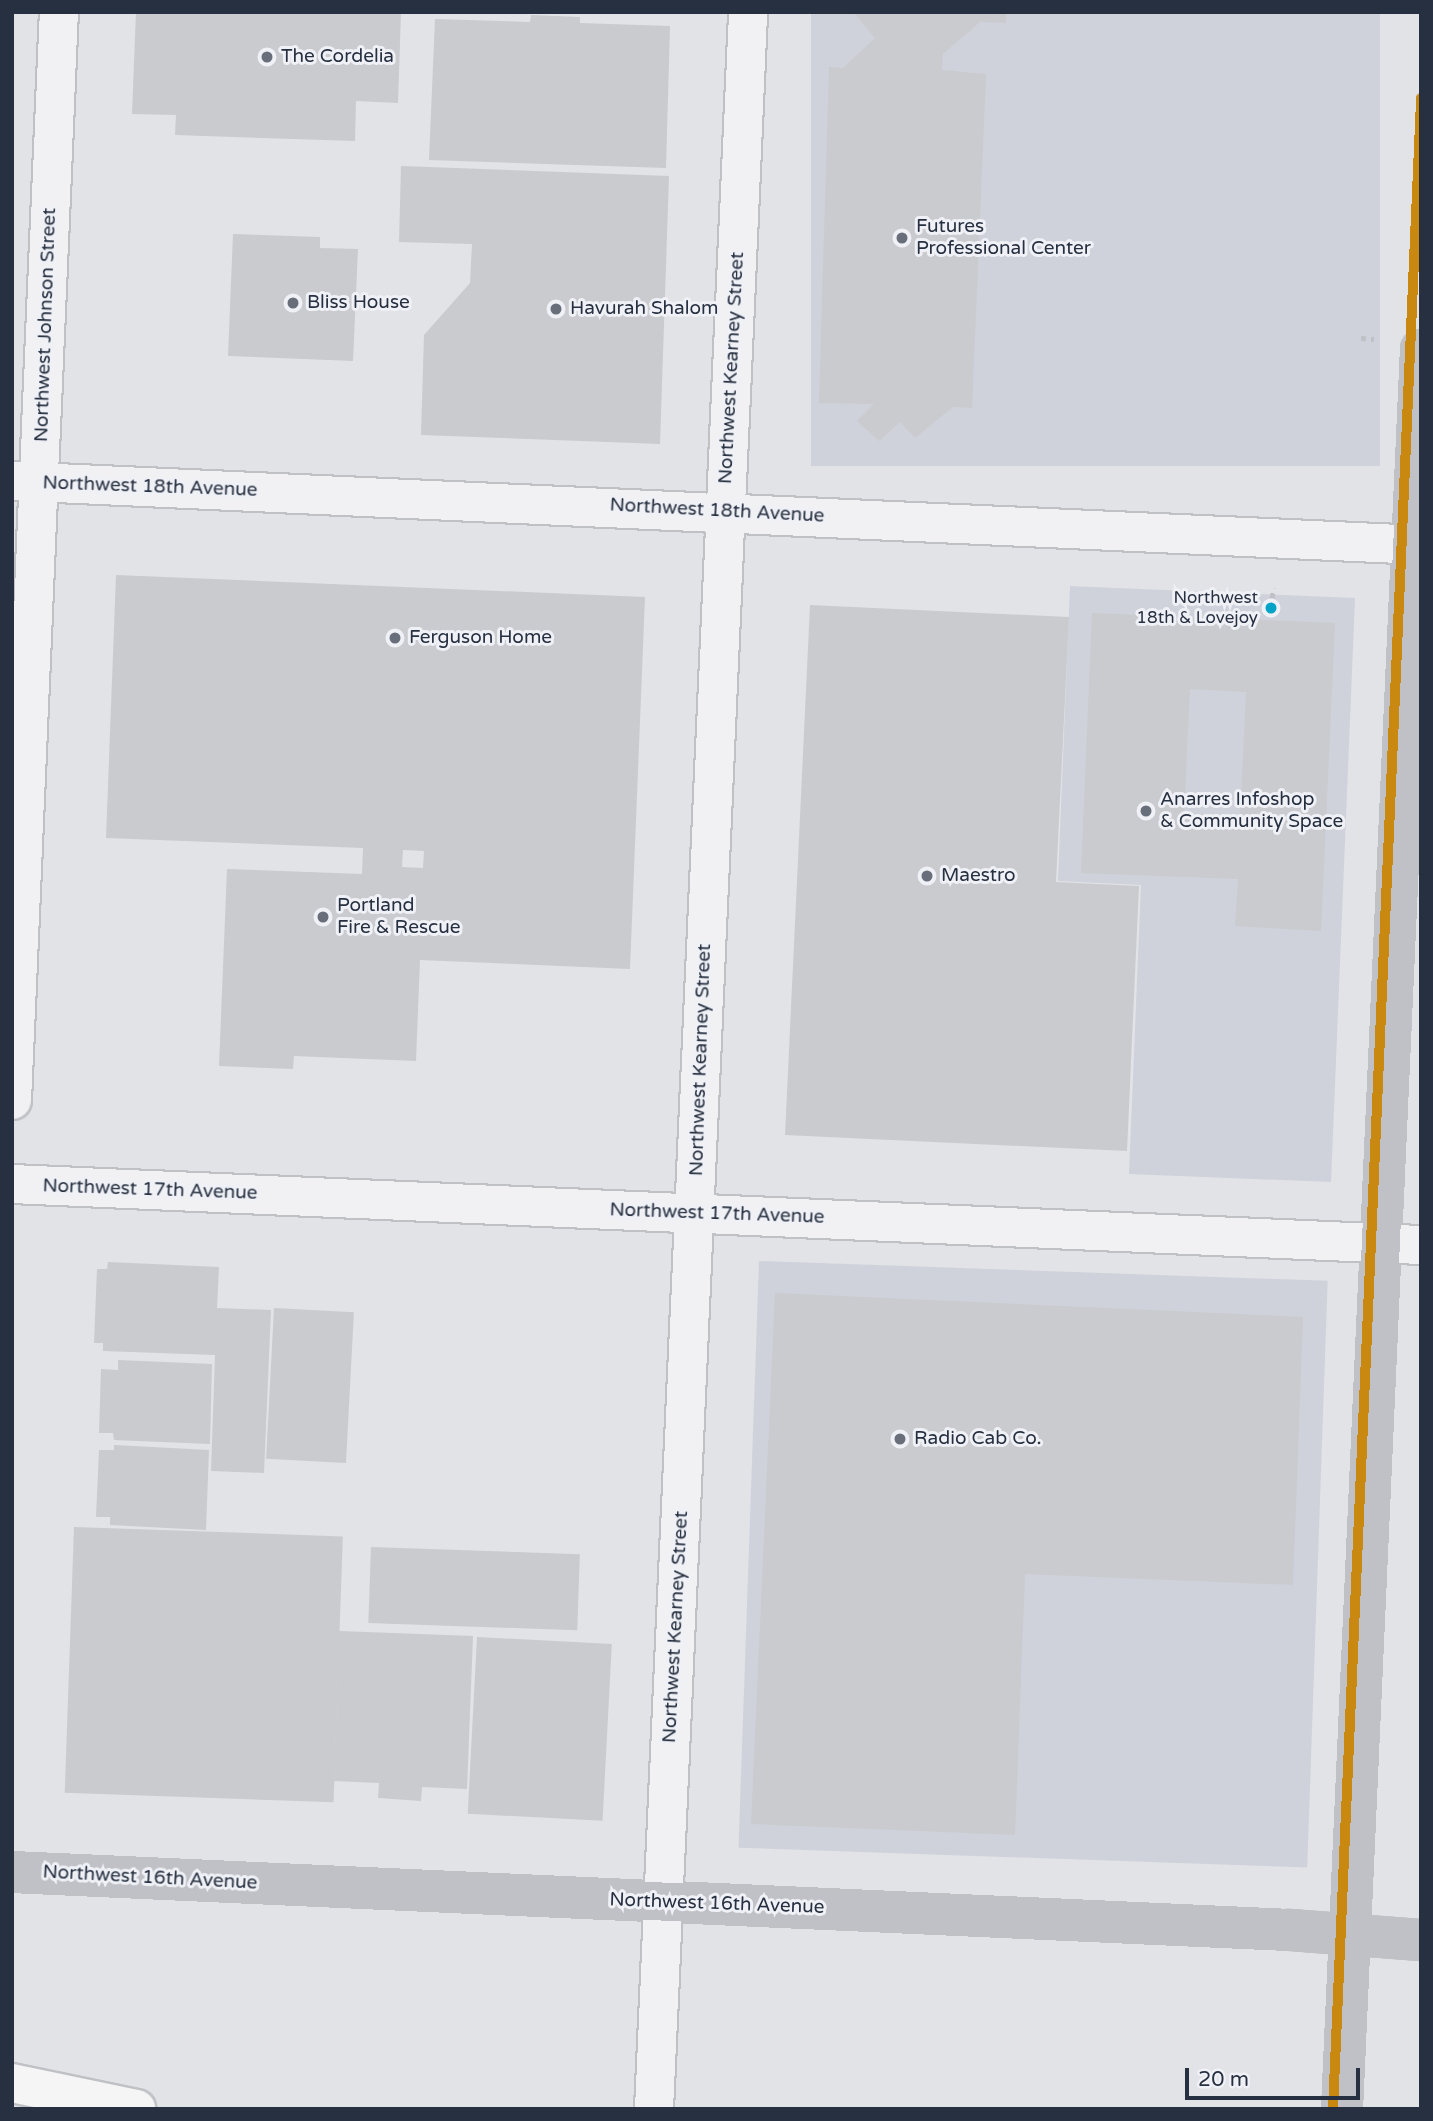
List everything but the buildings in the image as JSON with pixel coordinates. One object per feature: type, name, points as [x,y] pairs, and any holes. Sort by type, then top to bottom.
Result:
[{"type":"highway","points":[[12,2083],[136,2109]]},
{"type":"main road","points":[[1342,2109],[1416,545],[1421,350]]},
{"type":"main road","name":"Northwest 16th Avenue","points":[[12,1872],[1421,1940]]},
{"type":"street","name":"Northwest Johnson Street","points":[[12,1100],[23,854],[26,481],[59,12]]},
{"type":"street","name":"Northwest Kearney Street","points":[[654,2109],[748,12]]},
{"type":"street","name":"Northwest 18th Avenue","points":[[26,481],[725,510],[1416,545]]},
{"type":"street","name":"Northwest 17th Avenue","points":[[12,1184],[1421,1245]]},
{"type":"shaded area","points":[[811,12],[1380,12],[1380,466],[811,466]]},
{"type":"shaded area","points":[[1070,586],[1355,598],[1331,1182],[1129,1174],[1141,885],[1058,881]]},
{"type":"shaded area","points":[[759,1261],[1328,1281],[1307,1868],[739,1848]]},
{"type":"transit line","points":[[1333,2109],[1421,98]]},
{"type":"place","name":"The Cordelia","points":[[267,57]]},
{"type":"place","name":"Futures Professional Center","points":[[902,238]]},
{"type":"place","name":"Bliss House","points":[[293,303]]},
{"type":"place","name":"Havurah Shalom","points":[[556,309]]},
{"type":"place","name":"Northwest 18th & Lovejoy","points":[[1271,608]]},
{"type":"place","name":"Ferguson Home","points":[[395,638]]},
{"type":"place","name":"Anarres Infoshop & Community Space","points":[[1146,811]]},
{"type":"place","name":"Maestro","points":[[927,876]]},
{"type":"place","name":"Portland Fire & Rescue","points":[[323,917]]},
{"type":"place","name":"Radio Cab Co.","points":[[900,1439]]}]
